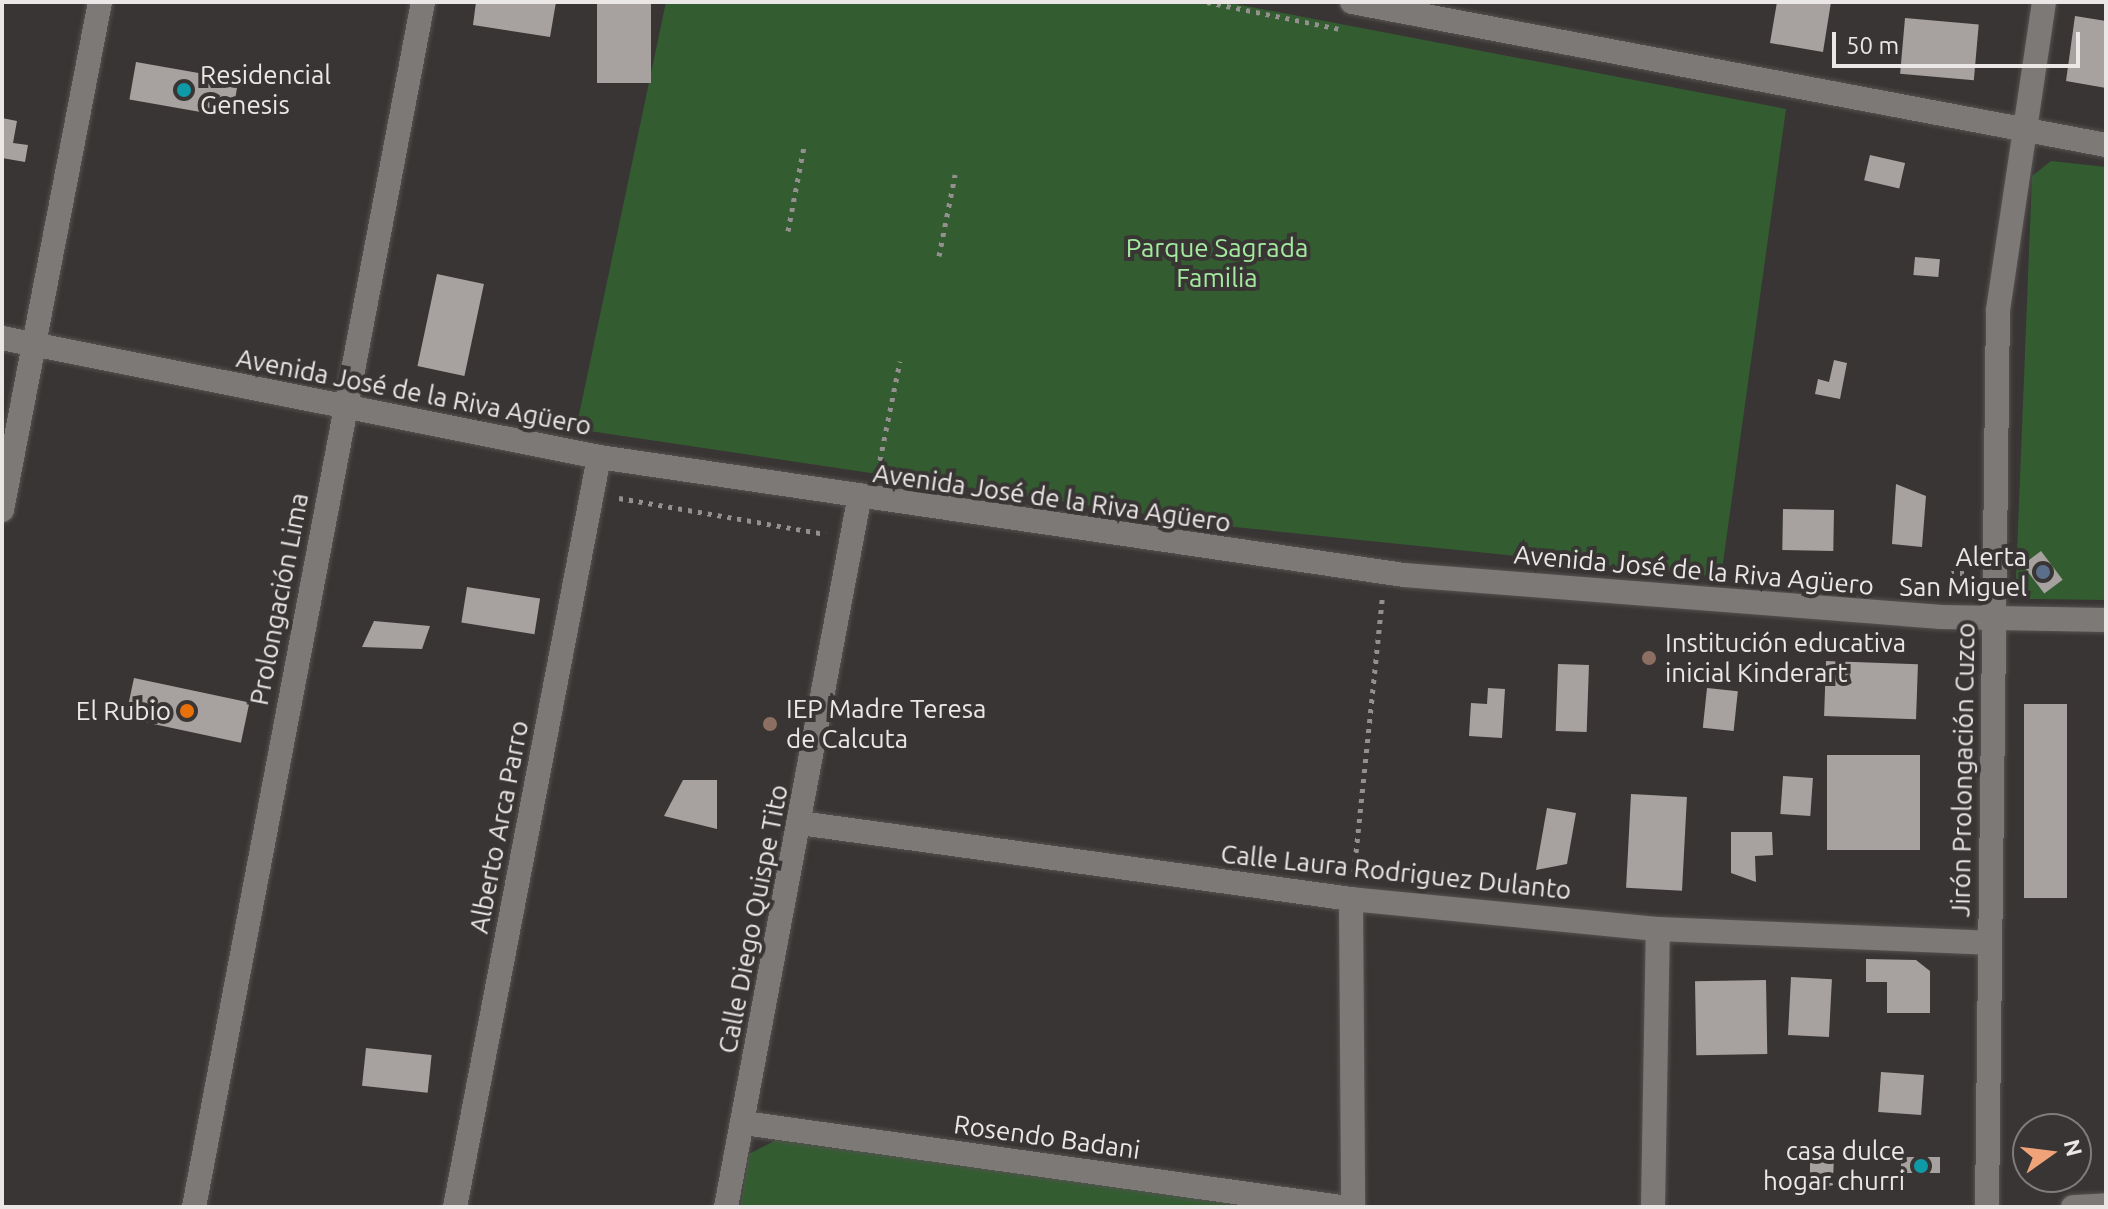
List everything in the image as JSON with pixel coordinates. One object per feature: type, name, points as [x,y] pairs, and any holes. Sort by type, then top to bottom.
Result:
[{"type":"street","points":[[2,510],[100,2]]},
{"type":"street","name":"Prolongación Lima","points":[[194,1207],[423,2]]},
{"type":"street","points":[[1352,2],[2106,145]]},
{"type":"street","name":"Jirón Prolongación Cuzco","points":[[1987,1207],[1998,310],[2020,128],[2044,2]]},
{"type":"street","name":"Avenida José de la Riva Agüero","points":[[2,338],[599,457],[859,500],[1404,575],[1993,620],[2106,620]]},
{"type":"street","name":"Alberto Arca Parro","points":[[455,1207],[599,457]]},
{"type":"street","name":"Calle Diego Quispe Tito","points":[[726,1207],[859,500]]},
{"type":"street","name":"Calle Laura Rodriguez Dulanto","points":[[800,823],[1351,899],[1658,929],[1989,943]]},
{"type":"street","points":[[1351,899],[1353,1207]]},
{"type":"street","points":[[1653,1207],[1658,929]]},
{"type":"street","name":"Rosendo Badani","points":[[744,1123],[1341,1207]]},
{"type":"street","points":[[2073,1207],[2106,1205]]},
{"type":"path","points":[[788,231],[804,146]]},
{"type":"path","points":[[939,256],[955,175]]},
{"type":"path","points":[[877,471],[900,361]]},
{"type":"path","points":[[617,498],[828,535]]},
{"type":"path","points":[[1950,573],[1968,573]]},
{"type":"path","points":[[1351,899],[1383,594]]},
{"type":"green space","name":"Parque Sagrada Familia","points":[[666,2],[1225,2],[1786,109],[1721,577],[1225,526],[576,429]]},
{"type":"green space","points":[[2051,161],[2106,167],[2106,600],[2025,599],[2016,579],[2032,176]]},
{"type":"green space","points":[[776,1140],[1268,1207],[740,1207],[749,1154]]},
{"type":"building","points":[[476,2],[556,2],[550,37],[473,25]]},
{"type":"building","points":[[597,2],[651,2],[651,83],[597,83]]},
{"type":"building","points":[[1777,2],[1831,2],[1823,52],[1770,43]]},
{"type":"building","points":[[2075,16],[2106,21],[2106,88],[2066,81]]},
{"type":"building","points":[[1905,18],[1979,24],[1974,80],[1900,74]]},
{"type":"building","name":"Residencial Genesis","points":[[136,62],[238,80],[232,117],[129,99]]},
{"type":"building","points":[[2,118],[17,121],[13,143],[28,145],[25,162],[2,158]]},
{"type":"building","points":[[1870,155],[1905,163],[1899,188],[1864,180]]},
{"type":"building","points":[[1915,257],[1940,259],[1938,277],[1913,275]]},
{"type":"building","points":[[437,274],[484,284],[464,376],[417,366]]},
{"type":"building","points":[[1834,360],[1847,363],[1840,399],[1815,394],[1818,379],[1829,382]]},
{"type":"building","points":[[1896,484],[1926,496],[1922,547],[1892,544]]},
{"type":"building","points":[[1783,509],[1834,510],[1833,551],[1782,550]]},
{"type":"building","name":"Alerta San Miguel","points":[[2041,551],[2063,580],[2044,594],[2023,565]]},
{"type":"building","points":[[467,587],[540,599],[534,634],[461,623]]},
{"type":"building","points":[[374,621],[430,626],[422,649],[362,647]]},
{"type":"building","points":[[1826,661],[1918,664],[1916,719],[1824,716]]},
{"type":"building","points":[[1558,664],[1589,665],[1587,732],[1556,731]]},
{"type":"building","name":"El Rubio","points":[[134,678],[249,703],[241,743],[125,718]]},
{"type":"building","points":[[1488,688],[1505,689],[1502,738],[1469,736],[1471,703],[1487,704]]},
{"type":"building","points":[[1707,688],[1738,691],[1734,731],[1703,728]]},
{"type":"building","points":[[2024,704],[2067,704],[2067,898],[2024,898]]},
{"type":"building","points":[[1827,755],[1920,755],[1920,850],[1827,850]]},
{"type":"building","points":[[1783,776],[1813,778],[1810,816],[1780,814]]},
{"type":"building","points":[[683,780],[717,780],[717,829],[664,816]]},
{"type":"building","points":[[1631,794],[1687,797],[1682,891],[1626,888]]},
{"type":"building","points":[[1547,808],[1576,813],[1567,864],[1536,870]]},
{"type":"building","points":[[1731,832],[1772,832],[1773,855],[1755,856],[1756,882],[1731,873]]},
{"type":"building","points":[[1866,959],[1916,960],[1930,971],[1930,1013],[1887,1013],[1887,982],[1866,982]]},
{"type":"building","points":[[1791,977],[1832,979],[1829,1037],[1788,1035]]},
{"type":"building","points":[[1766,980],[1767,1054],[1696,1055],[1695,981]]},
{"type":"building","points":[[366,1048],[432,1055],[428,1093],[362,1086]]},
{"type":"building","points":[[1881,1072],[1924,1075],[1921,1115],[1878,1112]]},
{"type":"building","points":[[1810,1152],[1834,1152],[1833,1185],[1810,1192]]},
{"type":"building","name":"casa dulce hogar churri","points":[[1901,1157],[1940,1157],[1940,1173],[1901,1173]]},
{"type":"place","name":"Residencial Genesis","points":[[184,90]]},
{"type":"place","name":"Alerta San Miguel","points":[[2043,572]]},
{"type":"place","name":"Institución educativa inicial Kinderart","points":[[1649,658]]},
{"type":"place","name":"El Rubio","points":[[187,711]]},
{"type":"place","name":"IEP Madre Teresa de Calcuta","points":[[770,724]]},
{"type":"place","name":"casa dulce hogar churri","points":[[1921,1166]]}]
